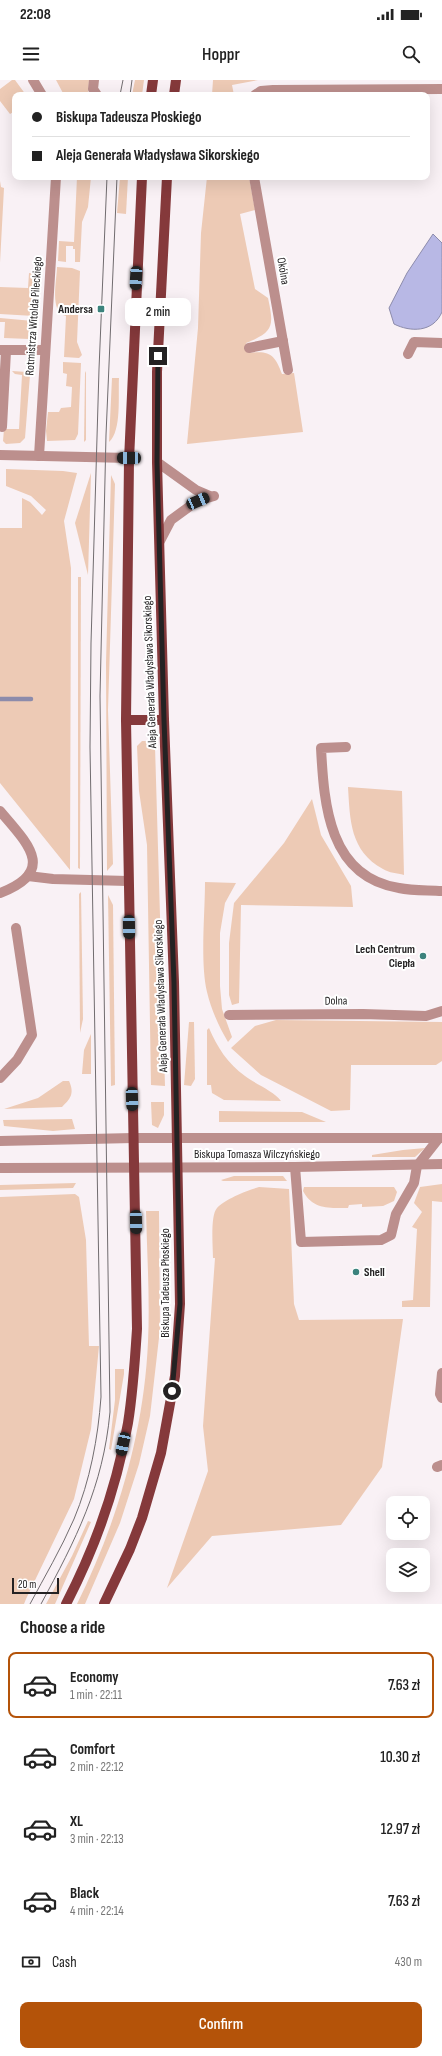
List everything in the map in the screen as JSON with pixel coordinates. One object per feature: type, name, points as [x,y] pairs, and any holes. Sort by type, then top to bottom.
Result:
[{"type":"main road","points":[[151,92],[153,80]]},
{"type":"main road","points":[[174,92],[176,80]]},
{"type":"main road","name":"Aleja Generała Władysława Sikorskiego","points":[[134,1167],[126,720],[129,458],[142,180]]},
{"type":"main road","name":"Aleja Generała Władysława Sikorskiego","points":[[167,180],[157,372],[157,462],[164,720],[174,982],[177,1167]]},
{"type":"main road","points":[[126,720],[164,720]]},
{"type":"main road","points":[[66,1604],[94,1541],[114,1483],[128,1423],[137,1329],[134,1167]]},
{"type":"main road","name":"Biskupa Tadeusza Płoskiego","points":[[104,1604],[115,1584],[142,1518],[161,1453],[175,1376],[180,1304],[177,1167]]},
{"type":"street","points":[[33,80],[40,92]]},
{"type":"street","points":[[94,80],[93,89],[95,92]]},
{"type":"street","points":[[259,92],[272,90],[442,89]]},
{"type":"street","name":"Rotmistrza Witolda Pileckiego","points":[[39,456],[56,180]]},
{"type":"street","name":"Okólna","points":[[255,180],[288,370]]},
{"type":"street","points":[[249,348],[283,341]]},
{"type":"street","points":[[408,354],[414,342],[442,343]]},
{"type":"street","points":[[2,427],[3,351],[45,350]]},
{"type":"street","points":[[0,455],[129,458]]},
{"type":"street","points":[[157,462],[196,490],[212,496],[198,501],[171,520],[160,541]]},
{"type":"street","points":[[346,747],[321,748],[322,773],[329,821],[344,856],[362,873],[380,883],[399,888],[442,891]]},
{"type":"street","points":[[0,811],[24,839],[34,859],[32,872],[16,886],[0,893]]},
{"type":"street","points":[[28,876],[53,880],[128,881]]},
{"type":"street","points":[[0,1078],[17,1060],[32,1035],[16,928]]},
{"type":"street","name":"Dolna","points":[[229,1015],[364,1014],[426,1016],[442,1011]]},
{"type":"street","name":"Biskupa Tomasza Wilczyńskiego","points":[[0,1141],[133,1138],[440,1138]]},
{"type":"street","points":[[295,1167],[301,1242],[381,1240],[391,1235],[396,1214],[414,1183],[417,1166],[440,1138]]},
{"type":"street","name":"Biskupa Tomasza Wilczyńskiego","points":[[0,1168],[417,1166],[442,1164]]},
{"type":"street","points":[[442,1373],[440,1394],[442,1398]]},
{"type":"shaded area","points":[[12,80],[15,80],[24,92],[12,92],[12,113],[10,114],[0,101],[0,89]]},
{"type":"shaded area","points":[[56,80],[89,80],[88,92],[62,92]]},
{"type":"shaded area","points":[[135,80],[144,80],[142,92],[133,92]]},
{"type":"shaded area","points":[[213,80],[258,80],[232,85],[233,92],[212,92]]},
{"type":"shaded area","points":[[77,180],[91,180],[88,207],[82,222],[80,262],[75,262],[75,249],[73,249],[73,246],[66,246],[66,262],[58,261],[59,241],[74,242]]},
{"type":"shaded area","points":[[120,180],[128,180],[126,214],[117,213]]},
{"type":"shaded area","points":[[207,180],[250,180],[255,210],[240,214],[255,289],[268,298],[271,322],[267,331],[246,343],[249,353],[262,352],[271,355],[277,362],[282,374],[294,373],[303,432],[187,444],[198,328],[201,233]]},
{"type":"shaded area","points":[[0,181],[1,187],[4,188],[0,263]]},
{"type":"shaded area","points":[[57,267],[72,268],[80,271],[77,342],[82,355],[79,358],[64,357],[66,316],[61,314],[57,309],[55,287]]},
{"type":"shaded area","points":[[29,273],[36,274],[34,316],[0,314],[0,287],[28,288]]},
{"type":"shaded area","points":[[0,318],[33,321],[32,336],[29,339],[4,338],[5,322],[0,322]]},
{"type":"shaded area","points":[[63,362],[81,363],[78,434],[75,440],[47,441],[46,431],[48,412],[59,412],[61,408],[71,407],[72,387],[66,386],[67,374],[63,373]]},
{"type":"shaded area","points":[[12,371],[27,372],[30,375],[25,438],[20,443],[6,444],[3,441],[4,429],[19,429],[22,375],[15,374]]},
{"type":"shaded area","points":[[86,371],[86,440],[84,442],[85,373]]},
{"type":"shaded area","points":[[112,378],[119,378],[118,421],[113,437],[109,442]]},
{"type":"shaded area","points":[[6,469],[63,471],[77,473],[64,521],[71,568],[70,870],[0,783],[0,528],[22,528],[22,498],[30,502],[42,515],[46,510],[31,496],[6,486]]},
{"type":"shaded area","points":[[91,473],[88,575],[75,523]]},
{"type":"shaded area","points":[[111,475],[115,484],[108,710],[113,864],[107,871],[106,663]]},
{"type":"shaded area","points":[[78,577],[81,577],[80,869],[78,868]]},
{"type":"shaded area","points":[[142,741],[150,741],[155,746],[165,1086],[151,1085],[147,845],[139,791],[137,746]]},
{"type":"shaded area","points":[[348,787],[402,791],[404,875],[385,870],[372,862],[358,844],[351,823]]},
{"type":"shaded area","points":[[312,799],[321,835],[351,886],[353,907],[241,905],[239,1003],[232,1005],[229,995],[229,943],[234,903],[284,843]]},
{"type":"shaded area","points":[[205,882],[236,883],[225,903],[220,933],[220,986],[222,1009],[232,1037],[228,1042],[213,1011],[205,980],[203,952]]},
{"type":"shaded area","points":[[81,892],[83,1019],[80,1033],[79,894]]},
{"type":"shaded area","points":[[108,895],[113,905],[115,1085],[111,1086]]},
{"type":"shaded area","points":[[276,1020],[442,1022],[442,1061],[436,1065],[351,1065],[350,1110],[331,1111],[261,1075],[231,1048],[255,1026]]},
{"type":"shaded area","points":[[189,1022],[194,1022],[195,1079],[191,1086],[184,1085]]},
{"type":"shaded area","points":[[209,1028],[219,1048],[228,1061],[249,1079],[274,1094],[281,1101],[224,1100],[212,1093],[211,1085],[207,1085],[207,1030]]},
{"type":"shaded area","points":[[91,1034],[91,1074],[82,1074],[84,1050]]},
{"type":"shaded area","points":[[63,1081],[69,1081],[72,1093],[62,1107],[4,1109],[38,1098]]},
{"type":"shaded area","points":[[151,1102],[164,1102],[164,1115],[158,1128],[152,1125]]},
{"type":"shaded area","points":[[219,1111],[302,1112],[326,1122],[219,1122]]},
{"type":"shaded area","points":[[72,1119],[75,1129],[53,1131],[4,1126],[3,1120]]},
{"type":"shaded area","points":[[425,1148],[415,1157],[372,1157],[372,1155]]},
{"type":"shaded area","points":[[234,1176],[283,1176],[287,1181],[221,1180]]},
{"type":"shaded area","points":[[76,1183],[73,1188],[0,1190],[0,1185]]},
{"type":"shaded area","points":[[442,1184],[442,1202],[432,1201],[430,1307],[402,1307],[402,1301],[413,1300],[417,1229],[412,1227],[422,1212],[414,1203],[420,1187]]},
{"type":"shaded area","points":[[259,1187],[289,1189],[294,1304],[299,1320],[403,1319],[382,1467],[341,1525],[212,1536],[167,1588],[208,1471],[203,1426],[215,1258],[213,1258],[213,1218],[217,1208],[225,1201]]},
{"type":"shaded area","points":[[304,1187],[394,1187],[397,1192],[394,1201],[383,1206],[362,1207],[362,1204],[349,1205],[348,1208],[328,1208],[312,1202],[303,1191]]},
{"type":"shaded area","points":[[75,1194],[79,1197],[86,1240],[89,1346],[99,1346],[91,1429],[74,1499],[24,1604],[0,1604],[0,1197]]},
{"type":"shaded area","points":[[146,1211],[159,1211],[160,1329],[150,1416],[139,1464],[120,1523],[85,1604],[77,1604],[116,1510],[126,1477],[141,1410],[149,1326]]},
{"type":"shaded area","points":[[115,1369],[124,1369],[124,1374],[111,1450],[109,1449],[115,1400]]},
{"type":"shaded area","points":[[88,1521],[91,1522],[55,1604],[46,1604],[72,1556]]},
{"type":"water","points":[[433,234],[442,243],[442,312],[433,324],[427,327],[414,329],[400,327],[394,324],[389,308],[407,273]]},
{"type":"waterway","points":[[0,699],[31,699]]},
{"type":"tram line","points":[[121,92],[123,80]]},
{"type":"tram line","points":[[130,92],[132,80]]},
{"type":"tram line","points":[[30,1604],[64,1541],[80,1505],[89,1475],[98,1428],[101,1397],[90,747],[91,643],[99,369],[107,180]]},
{"type":"tram line","points":[[41,1604],[66,1557],[86,1512],[101,1464],[110,1412],[100,696],[106,435],[117,180]]},
{"type":"place","name":"Andersa","points":[[101,309]]},
{"type":"place","name":"Lech Centrum Ciepła","points":[[423,956]]},
{"type":"place","name":"Shell","points":[[356,1272]]},
{"type":"route","points":[[158,356],[157,462],[164,720],[174,982],[180,1304],[175,1376],[172,1391]]}]
